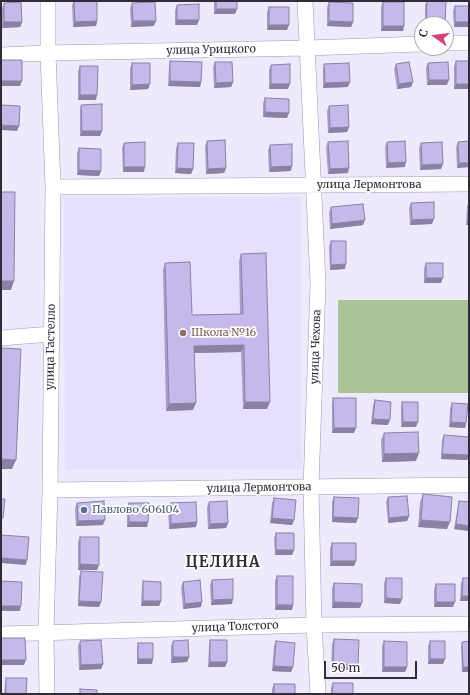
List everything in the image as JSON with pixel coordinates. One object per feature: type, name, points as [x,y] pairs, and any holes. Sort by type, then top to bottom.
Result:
[{"type":"street","name":"улица Гастелло","points":[[48,1],[48,53],[53,186],[50,490],[46,632],[48,694]]},
{"type":"street","name":"улица Чехова","points":[[305,1],[318,283],[311,487],[314,625],[318,694]]},
{"type":"street","points":[[454,44],[469,43]]},
{"type":"street","name":"улица Урицкого","points":[[1,55],[414,44]]},
{"type":"street","name":"улица Лермонтова","points":[[53,186],[469,184]]},
{"type":"street","points":[[1,338],[51,334]]},
{"type":"street","name":"улица Лермонтова","points":[[50,490],[469,485]]},
{"type":"street","name":"улица Толстого","points":[[1,634],[314,625],[469,624]]},
{"type":"shaded area","name":"Школа №16","points":[[301,197],[302,469],[65,470],[64,198]]},
{"type":"green space","points":[[338,300],[469,300],[469,393],[338,393]]},
{"type":"building","points":[[74,1],[97,1],[97,21],[75,22]]},
{"type":"building","points":[[216,1],[237,1],[237,9],[216,9]]},
{"type":"building","points":[[427,1],[446,1],[445,16],[426,16]]},
{"type":"building","points":[[21,2],[22,22],[4,22],[4,3]]},
{"type":"building","points":[[155,2],[156,21],[133,21],[132,3]]},
{"type":"building","points":[[329,2],[353,3],[353,22],[329,21]]},
{"type":"building","points":[[383,2],[404,2],[404,26],[383,26]]},
{"type":"building","points":[[199,4],[199,20],[177,20],[177,5]]},
{"type":"building","points":[[455,6],[469,6],[469,22],[455,22]]},
{"type":"building","points":[[269,7],[289,7],[289,25],[269,25]]},
{"type":"building","points":[[1,60],[22,60],[22,81],[1,81]]},
{"type":"building","points":[[170,61],[202,62],[201,82],[170,81]]},
{"type":"building","points":[[456,61],[469,61],[469,84],[456,84]]},
{"type":"building","points":[[215,62],[232,62],[233,82],[216,83]]},
{"type":"building","points":[[409,62],[413,82],[399,84],[396,64]]},
{"type":"building","points":[[448,62],[449,80],[429,80],[428,63]]},
{"type":"building","points":[[132,63],[150,63],[150,84],[132,85]]},
{"type":"building","points":[[349,63],[350,82],[325,83],[324,64]]},
{"type":"building","points":[[290,64],[290,84],[271,84],[271,65]]},
{"type":"building","points":[[80,66],[98,66],[97,95],[80,95]]},
{"type":"building","points":[[265,98],[289,99],[289,113],[265,112]]},
{"type":"building","points":[[102,104],[102,131],[82,131],[81,105]]},
{"type":"building","points":[[1,105],[20,106],[19,126],[1,125]]},
{"type":"building","points":[[348,105],[349,127],[330,128],[329,106]]},
{"type":"building","points":[[225,140],[226,168],[208,169],[207,141]]},
{"type":"building","points":[[348,141],[349,168],[330,169],[328,142]]},
{"type":"building","points":[[405,141],[406,162],[388,163],[387,142]]},
{"type":"building","points":[[469,141],[469,163],[459,163],[458,142]]},
{"type":"building","points":[[145,142],[145,167],[124,167],[124,143]]},
{"type":"building","points":[[442,142],[443,164],[422,165],[421,143]]},
{"type":"building","points":[[178,143],[194,143],[193,169],[177,168]]},
{"type":"building","points":[[292,144],[292,166],[271,167],[270,145]]},
{"type":"building","points":[[79,148],[101,149],[101,171],[79,170]]},
{"type":"building","points":[[1,192],[15,192],[14,281],[1,281]]},
{"type":"building","points":[[434,202],[434,219],[412,220],[411,203]]},
{"type":"building","points":[[363,204],[365,220],[332,224],[331,207]]},
{"type":"building","points":[[331,241],[346,241],[346,264],[331,265]]},
{"type":"building","points":[[266,253],[270,402],[245,402],[244,345],[194,346],[196,403],[169,404],[165,263],[190,262],[192,315],[243,314],[241,254]]},
{"type":"building","points":[[426,263],[443,263],[443,278],[426,278]]},
{"type":"building","points":[[1,348],[21,349],[16,460],[1,459]]},
{"type":"building","points":[[333,398],[356,398],[356,428],[334,428]]},
{"type":"building","points":[[375,400],[391,402],[390,420],[373,419]]},
{"type":"building","points":[[402,402],[418,402],[418,422],[403,422]]},
{"type":"building","points":[[452,403],[468,404],[466,423],[451,422]]},
{"type":"building","points":[[418,432],[419,453],[384,454],[384,433]]},
{"type":"building","points":[[444,435],[469,437],[469,455],[442,454]]},
{"type":"building","points":[[423,494],[452,497],[450,522],[421,520]]},
{"type":"building","points":[[407,496],[409,516],[389,518],[388,497]]},
{"type":"building","points":[[334,497],[359,498],[358,518],[333,517]]},
{"type":"building","points":[[274,498],[296,500],[294,520],[272,518]]},
{"type":"building","points":[[1,499],[5,499],[3,518],[1,518]]},
{"type":"building","points":[[104,501],[105,520],[78,521],[77,503]]},
{"type":"building","points":[[227,501],[228,523],[210,524],[209,502]]},
{"type":"building","points":[[459,501],[469,502],[469,526],[456,524]]},
{"type":"building","points":[[196,502],[197,522],[171,524],[170,503]]},
{"type":"building","points":[[129,503],[149,503],[148,522],[129,522]]},
{"type":"building","points":[[276,533],[294,533],[294,550],[276,550]]},
{"type":"building","points":[[1,535],[29,537],[27,560],[1,558]]},
{"type":"building","points":[[80,537],[99,537],[99,565],[80,564]]},
{"type":"building","points":[[332,543],[356,543],[356,561],[332,561]]},
{"type":"building","points":[[81,571],[103,572],[101,602],[79,601]]},
{"type":"building","points":[[277,576],[293,576],[293,605],[277,605]]},
{"type":"building","points":[[386,578],[402,578],[402,599],[386,598]]},
{"type":"building","points":[[463,578],[469,578],[469,596],[462,596]]},
{"type":"building","points":[[233,579],[233,599],[213,600],[212,580]]},
{"type":"building","points":[[200,580],[202,602],[185,604],[183,582]]},
{"type":"building","points":[[1,581],[22,582],[21,606],[1,606]]},
{"type":"building","points":[[143,581],[161,582],[161,601],[143,601]]},
{"type":"building","points":[[334,583],[362,584],[362,603],[334,602]]},
{"type":"building","points":[[436,584],[455,584],[455,602],[436,602]]},
{"type":"building","points":[[1,638],[25,638],[26,660],[1,660]]},
{"type":"building","points":[[334,639],[359,640],[358,665],[333,664]]},
{"type":"building","points":[[101,640],[103,664],[81,665],[80,641]]},
{"type":"building","points":[[188,640],[189,657],[173,657],[173,641]]},
{"type":"building","points":[[210,640],[227,640],[227,662],[210,662]]},
{"type":"building","points":[[276,641],[295,643],[293,667],[274,666]]},
{"type":"building","points":[[384,641],[407,642],[407,667],[384,667]]},
{"type":"building","points":[[430,641],[445,641],[445,659],[430,659]]},
{"type":"building","points":[[469,641],[469,667],[463,667],[462,642]]},
{"type":"building","points":[[138,643],[153,643],[153,659],[138,659]]},
{"type":"building","points":[[6,678],[27,678],[26,694],[6,694]]},
{"type":"building","points":[[333,683],[353,683],[353,694],[332,694]]},
{"type":"building","points":[[274,684],[295,684],[295,694],[274,694]]},
{"type":"building","points":[[80,689],[97,690],[97,694],[80,694]]},
{"type":"place","name":"Школа №16","points":[[183,333]]},
{"type":"place","name":"Павлово 606104","points":[[84,510]]},
{"type":"district","name":"ЦЕЛИНА","points":[[223,563]]}]
